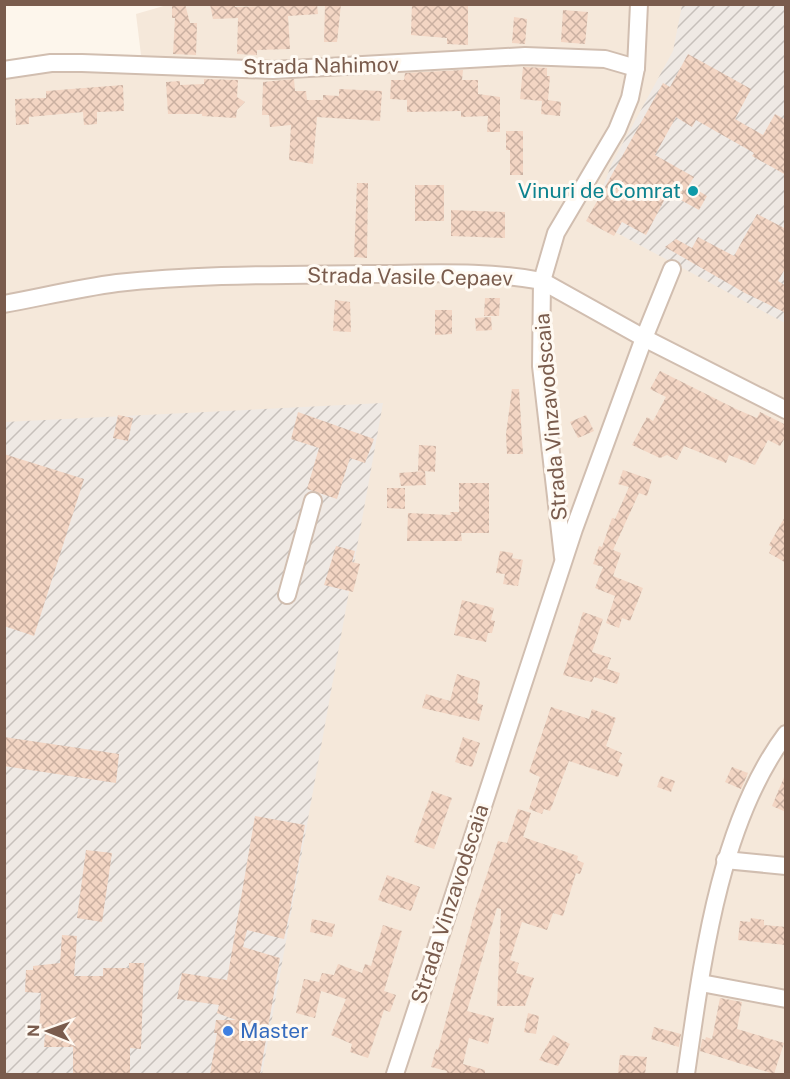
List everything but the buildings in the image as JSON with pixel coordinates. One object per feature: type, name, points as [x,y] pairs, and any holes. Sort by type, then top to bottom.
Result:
[{"type":"street","name":"Strada Vinzavodscaia","points":[[564,564],[542,366],[542,281],[556,233],[617,130],[630,98],[636,68],[639,4]]},
{"type":"street","name":"Strada Nahimov","points":[[4,70],[51,63],[82,63],[273,70],[525,56],[605,59],[636,68]]},
{"type":"street","name":"Strada Vinzavodscaia","points":[[395,1074],[564,564],[644,338],[672,269]]},
{"type":"street","name":"Strada Vasile Cepaev","points":[[4,304],[94,286],[182,278],[490,274],[542,281],[644,338],[786,410]]},
{"type":"street","points":[[287,596],[313,501]]},
{"type":"street","points":[[686,1074],[725,860],[758,781],[786,734]]},
{"type":"street","points":[[725,860],[786,866]]},
{"type":"street","points":[[701,983],[786,999]]},
{"type":"shaded area","points":[[167,5],[785,5],[785,1074],[5,1074],[4,61],[68,54],[141,55],[136,14]]},
{"type":"shaded area","name":"Vinuri de Comrat","points":[[682,5],[785,5],[785,323],[591,219],[612,163],[673,51]]},
{"type":"shaded area","points":[[383,403],[262,1074],[5,1074],[5,422]]},
{"type":"place","name":"Vinuri de Comrat","points":[[693,191]]},
{"type":"place","name":"Master","points":[[228,1031]]}]
